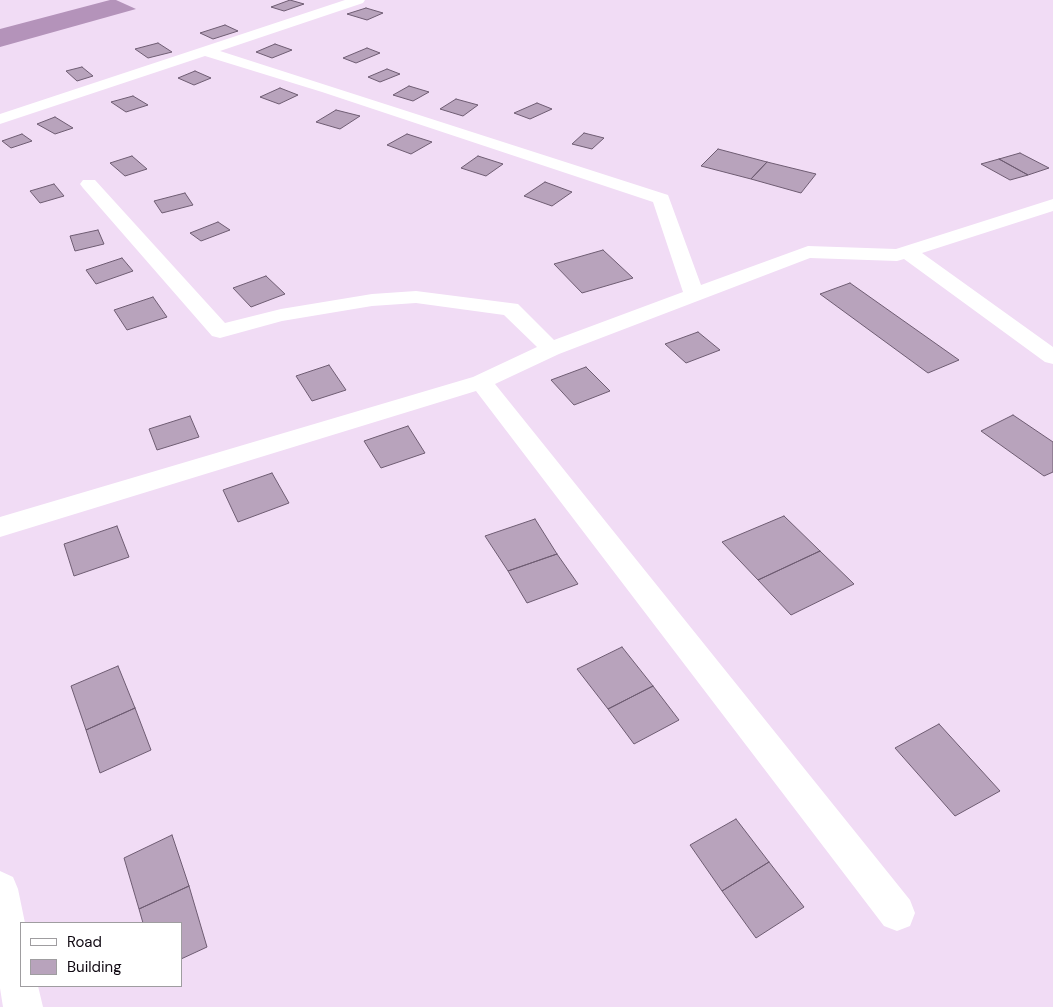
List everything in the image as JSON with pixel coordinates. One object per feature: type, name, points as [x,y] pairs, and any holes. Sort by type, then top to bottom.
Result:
[{"type":"street","points":[[0,119],[358,0]]},
{"type":"street","points":[[205,51],[328,89],[661,199],[694,295]]},
{"type":"street","points":[[88,184],[220,331],[282,315],[372,300],[416,297],[510,309],[551,349]]},
{"type":"street","points":[[0,527],[481,382],[551,349],[808,252],[897,255],[1053,205]]},
{"type":"street","points":[[907,252],[1053,357]]},
{"type":"street","points":[[481,382],[896,913]]},
{"type":"street","points":[[0,889],[23,1007]]},
{"type":"shaded area","points":[[116,0],[136,9],[0,47],[0,29]]},
{"type":"building","points":[[290,0],[304,4],[284,11],[271,7]]},
{"type":"building","points":[[366,8],[383,13],[367,20],[347,14]]},
{"type":"building","points":[[225,25],[238,31],[213,39],[200,33]]},
{"type":"building","points":[[158,43],[172,52],[148,58],[135,49]]},
{"type":"building","points":[[275,44],[292,50],[272,58],[256,52]]},
{"type":"building","points":[[367,48],[380,53],[356,63],[343,58]]},
{"type":"building","points":[[82,67],[93,76],[77,81],[66,71]]},
{"type":"building","points":[[387,69],[400,74],[380,82],[368,77]]},
{"type":"building","points":[[195,71],[211,78],[194,85],[178,78]]},
{"type":"building","points":[[409,86],[429,92],[413,101],[393,95]]},
{"type":"building","points":[[280,88],[298,95],[279,104],[260,97]]},
{"type":"building","points":[[133,96],[148,105],[126,112],[111,102]]},
{"type":"building","points":[[456,99],[478,105],[463,116],[440,109]]},
{"type":"building","points":[[537,103],[552,109],[530,119],[514,113]]},
{"type":"building","points":[[336,110],[360,116],[340,129],[316,122]]},
{"type":"building","points":[[55,117],[73,128],[55,134],[37,124]]},
{"type":"building","points":[[584,133],[604,138],[592,149],[572,144]]},
{"type":"building","points":[[22,134],[32,141],[11,148],[2,141]]},
{"type":"building","points":[[407,134],[432,142],[411,154],[387,145]]},
{"type":"building","points":[[718,149],[767,162],[751,179],[701,166]]},
{"type":"building","points":[[1020,153],[1049,168],[1028,175],[999,159]]},
{"type":"building","points":[[132,156],[147,169],[125,176],[110,163]]},
{"type":"building","points":[[478,156],[503,164],[486,176],[461,168]]},
{"type":"building","points":[[999,159],[1028,175],[1010,180],[981,164]]},
{"type":"building","points":[[767,162],[816,174],[801,193],[751,179]]},
{"type":"building","points":[[545,182],[572,192],[552,206],[524,196]]},
{"type":"building","points":[[54,184],[64,196],[40,203],[30,191]]},
{"type":"building","points":[[185,193],[193,205],[162,213],[154,201]]},
{"type":"building","points":[[218,222],[230,230],[201,241],[190,233]]},
{"type":"building","points":[[98,230],[104,244],[75,251],[70,236]]},
{"type":"building","points":[[603,250],[633,278],[582,293],[554,264]]},
{"type":"building","points":[[122,258],[133,271],[96,284],[86,270]]},
{"type":"building","points":[[266,276],[285,294],[251,307],[233,288]]},
{"type":"building","points":[[850,283],[959,360],[928,373],[820,294]]},
{"type":"building","points":[[153,297],[167,317],[127,330],[114,310]]},
{"type":"building","points":[[698,332],[720,350],[686,363],[665,344]]},
{"type":"building","points":[[329,365],[346,390],[312,401],[296,376]]},
{"type":"building","points":[[586,367],[610,391],[574,405],[551,380]]},
{"type":"building","points":[[1013,415],[1053,442],[1053,472],[1044,476],[981,431]]},
{"type":"building","points":[[190,416],[199,437],[157,450],[149,429]]},
{"type":"building","points":[[408,426],[425,453],[381,468],[364,441]]},
{"type":"building","points":[[272,473],[289,503],[238,522],[223,490]]},
{"type":"building","points":[[784,516],[820,551],[758,580],[722,542]]},
{"type":"building","points":[[535,519],[557,554],[508,571],[485,536]]},
{"type":"building","points":[[117,526],[129,557],[74,576],[64,544]]},
{"type":"building","points":[[820,551],[854,584],[791,615],[758,580]]},
{"type":"building","points":[[557,554],[578,584],[527,603],[508,571]]},
{"type":"building","points":[[622,647],[653,686],[608,709],[577,669]]},
{"type":"building","points":[[118,666],[135,708],[86,730],[71,686]]},
{"type":"building","points":[[653,686],[679,720],[634,744],[608,709]]},
{"type":"building","points":[[135,708],[151,750],[100,773],[86,730]]},
{"type":"building","points":[[939,724],[1000,791],[955,816],[895,748]]},
{"type":"building","points":[[736,819],[769,862],[722,891],[690,845]]},
{"type":"building","points":[[172,835],[189,886],[139,909],[124,858]]},
{"type":"building","points":[[769,862],[804,907],[756,938],[722,891]]},
{"type":"building","points":[[189,886],[207,947],[182,959],[182,922],[143,922],[139,909]]}]
